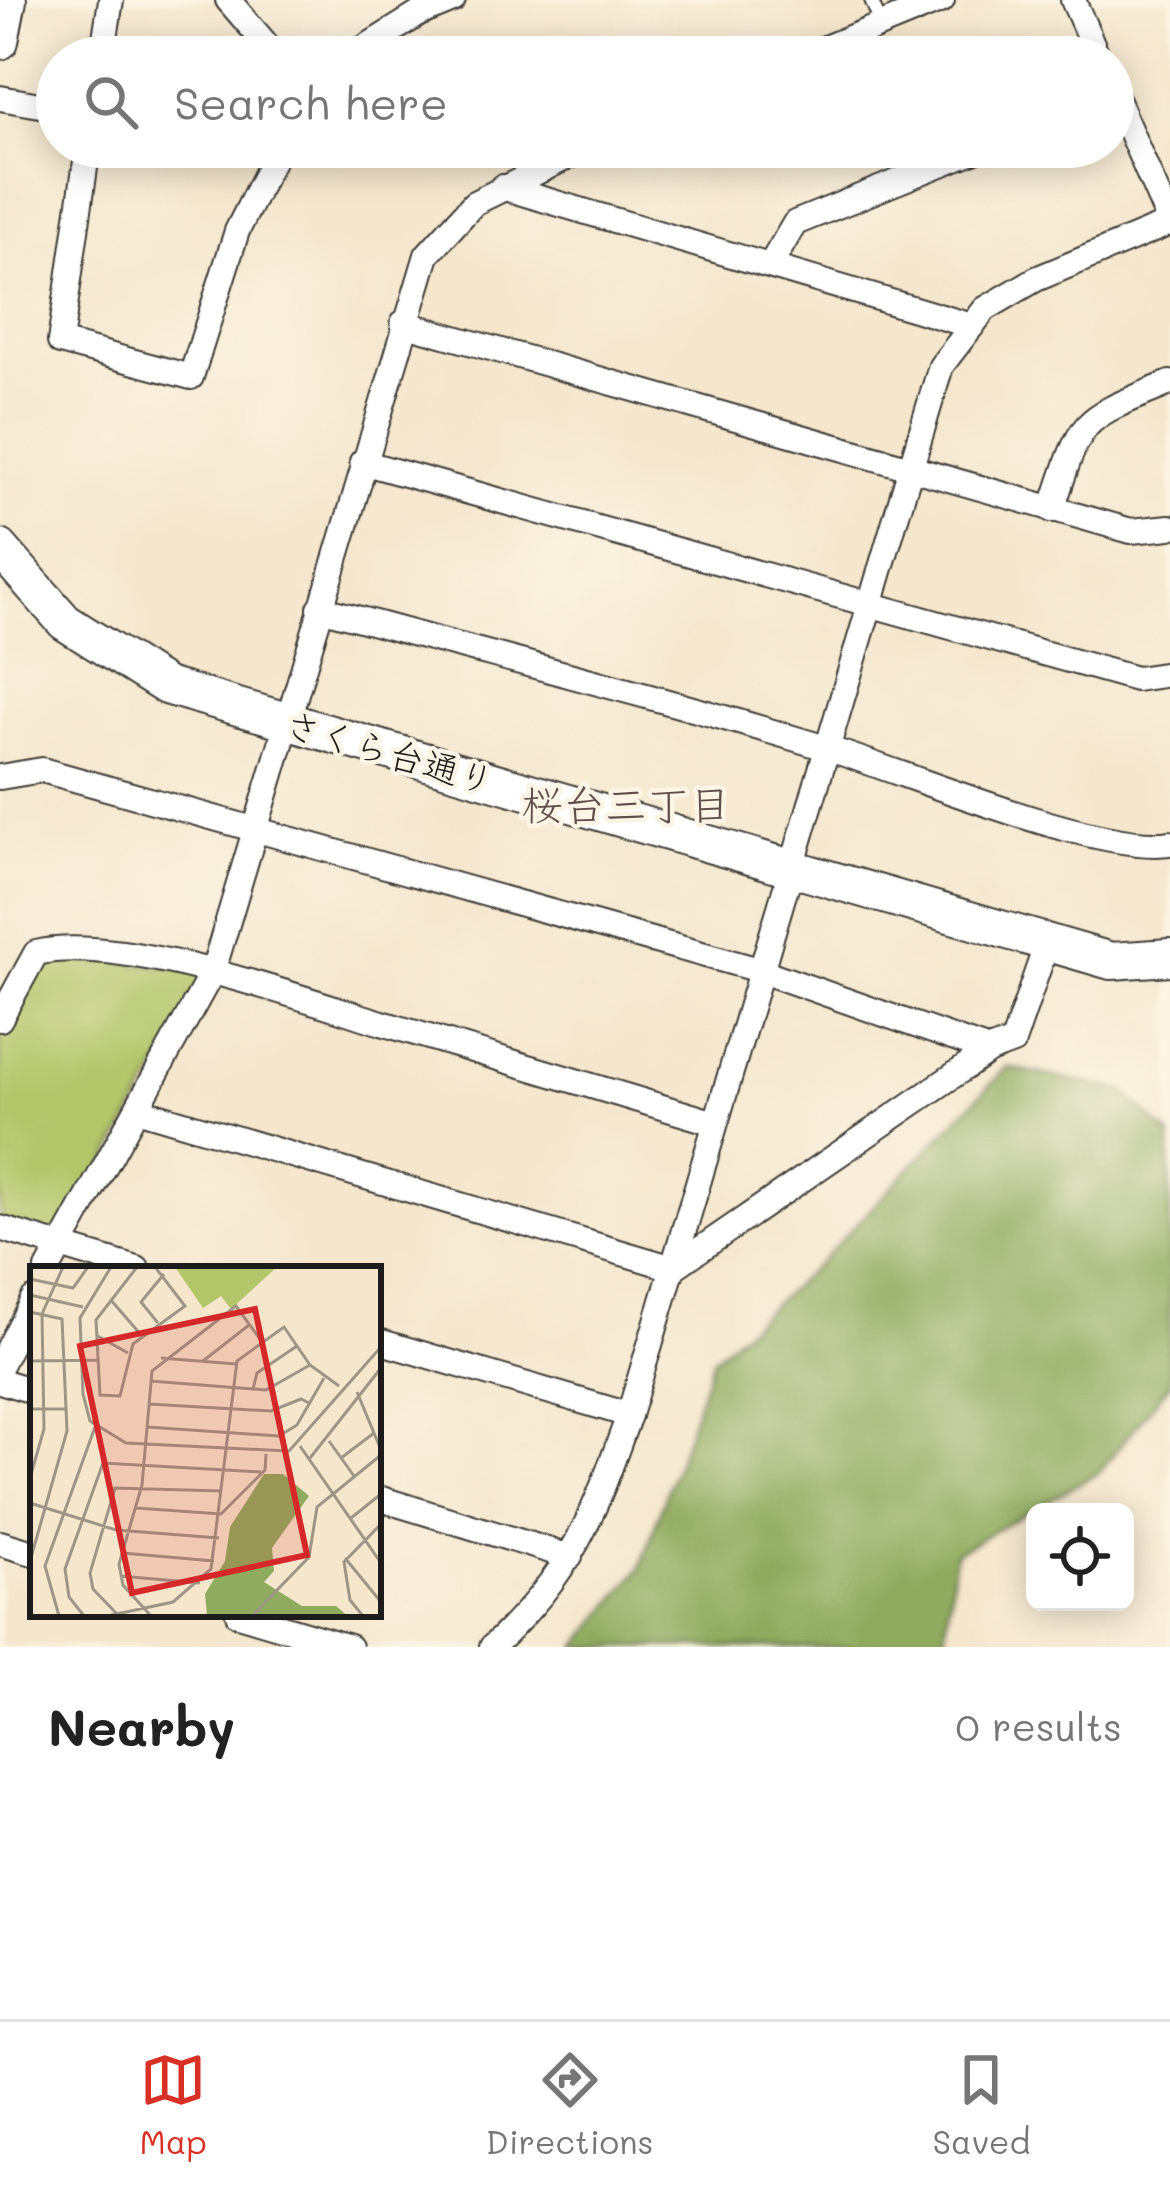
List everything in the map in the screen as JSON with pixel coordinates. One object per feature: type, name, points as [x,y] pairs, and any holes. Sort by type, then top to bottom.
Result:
[{"type":"street","points":[[0,41],[8,0]]},
{"type":"street","points":[[105,36],[111,0]]},
{"type":"street","points":[[228,0],[259,36]]},
{"type":"street","points":[[375,36],[405,10],[453,0]]},
{"type":"street","points":[[853,36],[942,0]]},
{"type":"street","points":[[1073,0],[1089,36]]},
{"type":"street","points":[[0,98],[36,104]]},
{"type":"street","points":[[491,1647],[539,1603],[587,1533],[629,1415],[941,366],[985,308],[1036,279],[1170,223],[1134,142]]},
{"type":"street","points":[[85,168],[60,342],[191,377],[237,231],[268,168]]},
{"type":"street","points":[[54,1257],[140,1110],[213,971],[403,322],[428,254],[474,203],[543,168]]},
{"type":"street","points":[[771,263],[795,223],[931,168]]},
{"type":"street","points":[[502,187],[972,326]]},
{"type":"street","points":[[403,322],[1052,510],[1131,531],[1170,527]]},
{"type":"street","points":[[1052,510],[1076,436],[1097,413],[1170,383]]},
{"type":"street","points":[[362,462],[869,608],[1136,679],[1170,674]]},
{"type":"street","name":"さくら台通り","points":[[0,548],[65,622],[166,686],[1111,962],[1170,957]]},
{"type":"street","points":[[320,608],[827,748],[1075,830],[1154,845],[1170,843]]},
{"type":"street","points":[[0,777],[42,770],[759,970],[989,1052]]},
{"type":"street","points":[[674,1268],[989,1052],[1013,1042],[1047,943]]},
{"type":"street","points":[[0,1019],[36,953],[59,947],[213,971],[715,1123]]},
{"type":"street","points":[[140,1110],[674,1268]]},
{"type":"street","points":[[0,1228],[54,1257],[116,1266]]},
{"type":"street","points":[[0,1365],[30,1306]]},
{"type":"street","points":[[381,1342],[629,1415]]},
{"type":"street","points":[[0,1381],[30,1390]]},
{"type":"street","points":[[381,1499],[570,1557]]},
{"type":"street","points":[[0,1543],[30,1551]]},
{"type":"street","points":[[248,1617],[349,1647]]},
{"type":"lane","points":[[871,0],[881,24]]},
{"type":"green space","points":[[36,953],[213,971],[60,1246],[0,1228],[0,1019]]},
{"type":"green space","points":[[1007,1067],[1123,1091],[1170,1136],[1170,1383],[1099,1472],[1044,1503],[1026,1503],[1026,1513],[955,1553],[944,1647],[577,1647],[640,1569],[713,1358],[820,1262]]},
{"type":"district","name":"桜台三丁目","points":[[626,803]]}]
